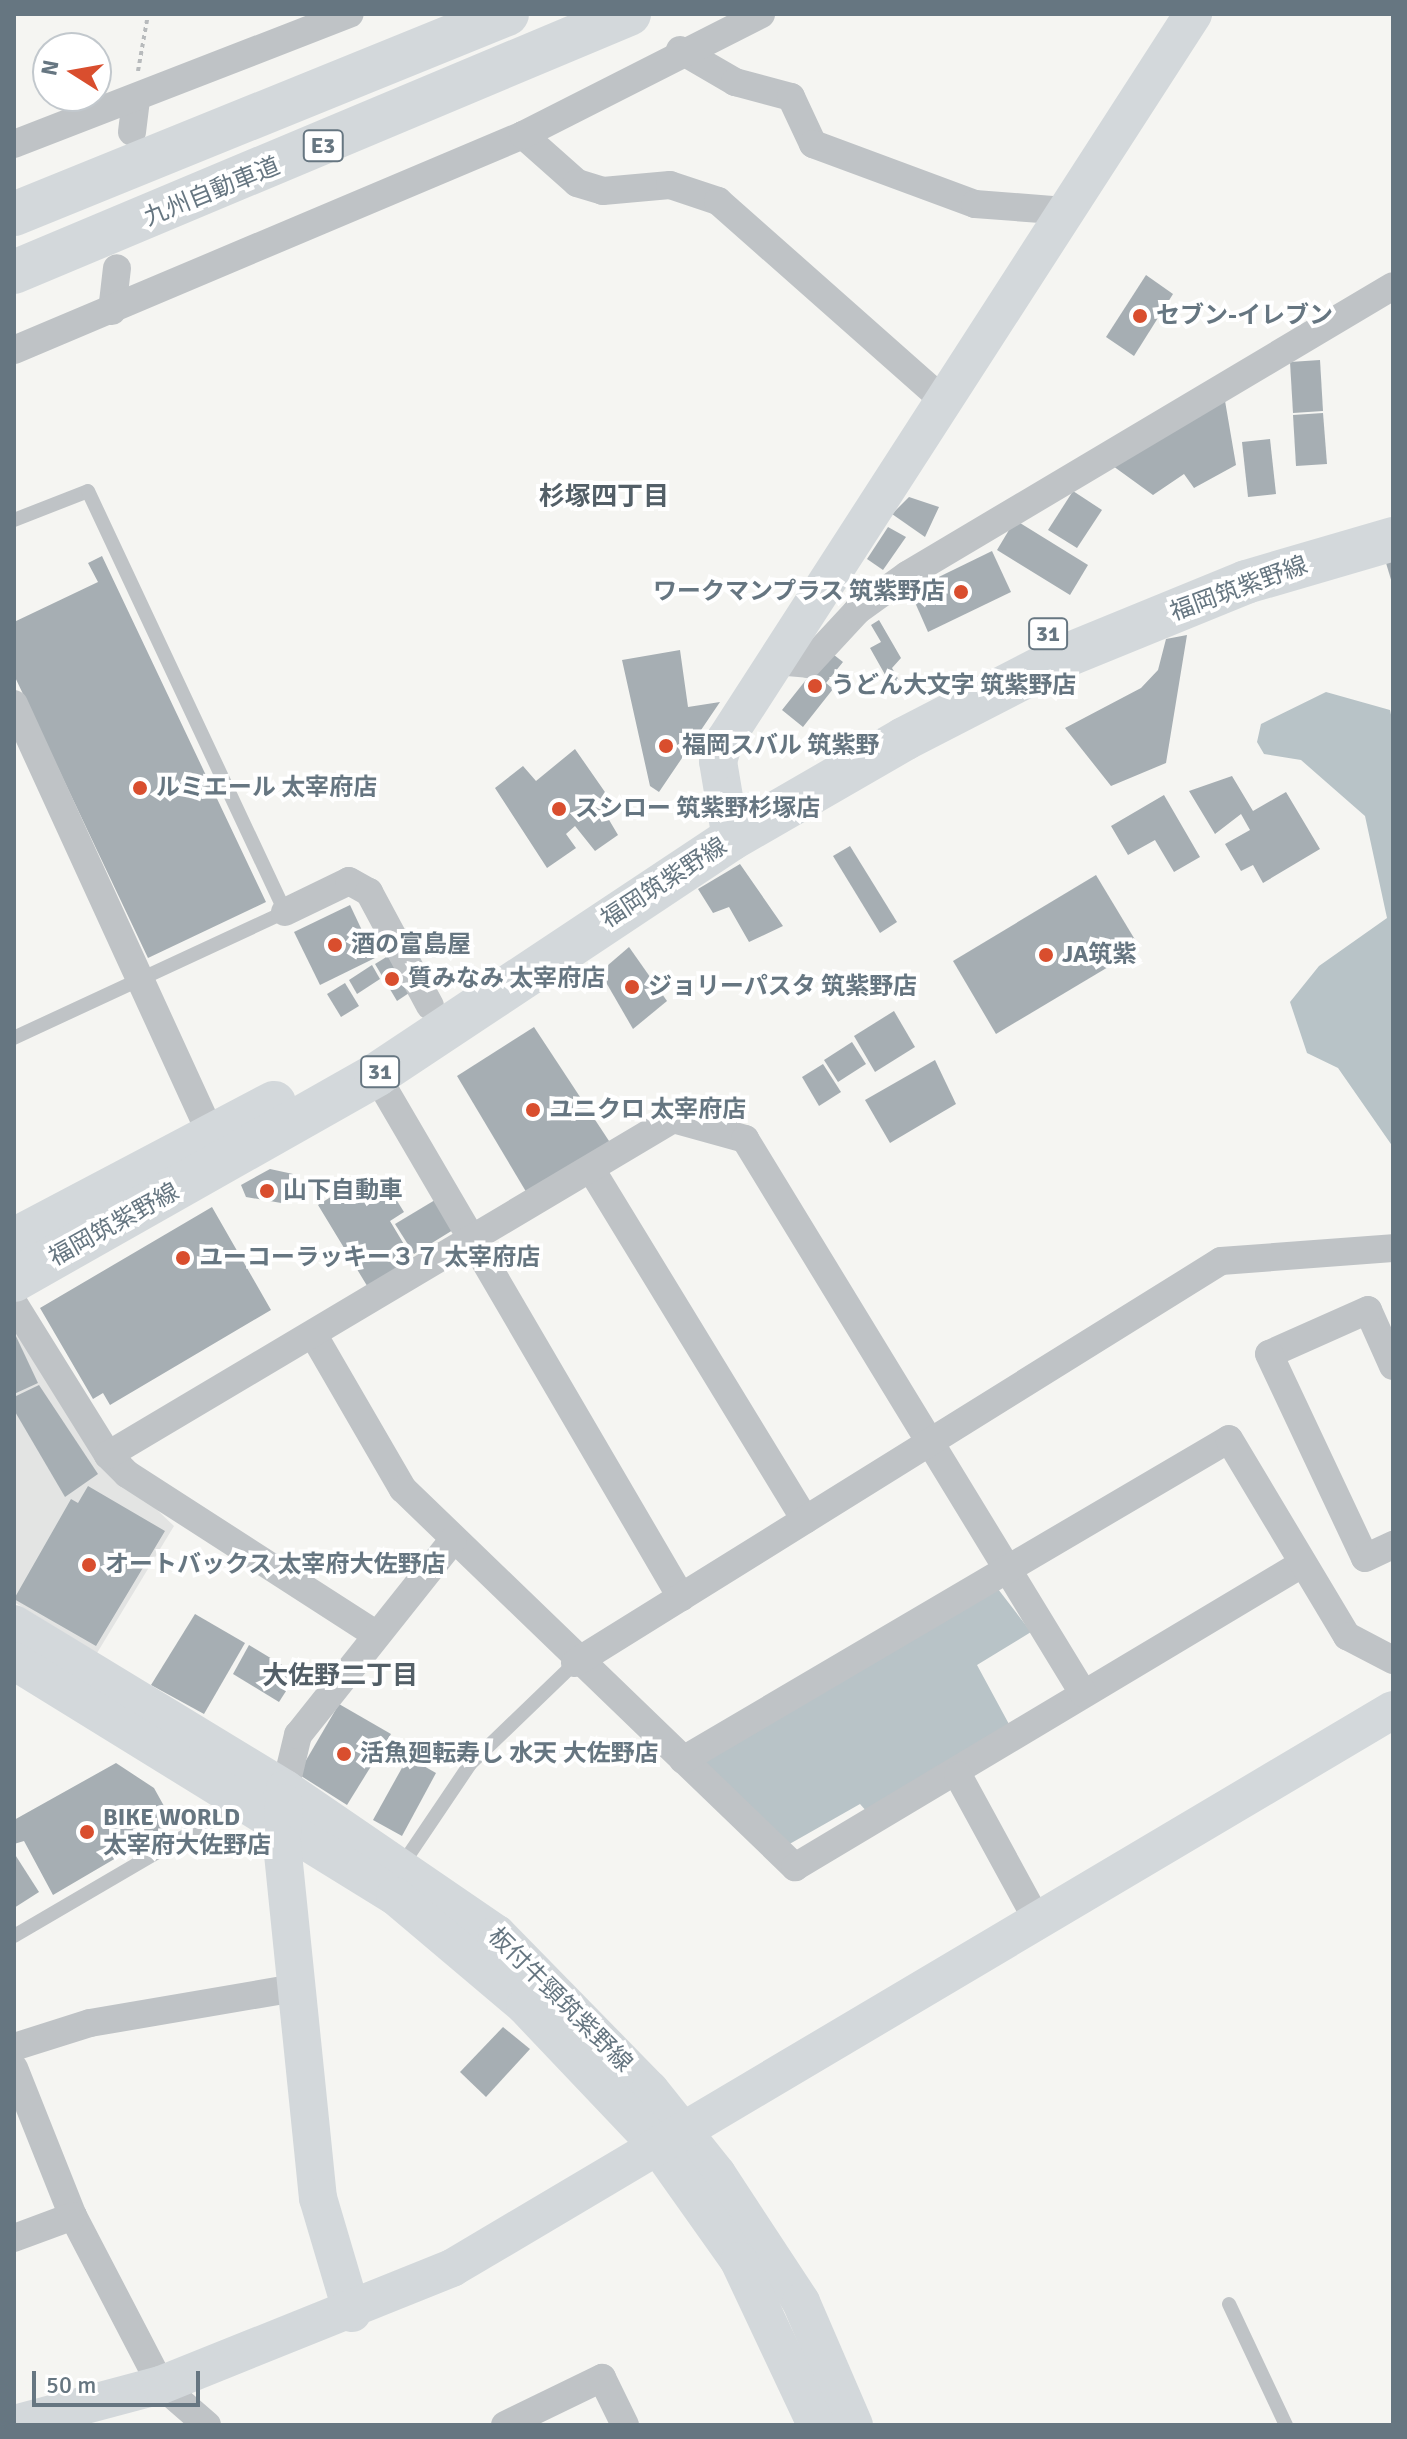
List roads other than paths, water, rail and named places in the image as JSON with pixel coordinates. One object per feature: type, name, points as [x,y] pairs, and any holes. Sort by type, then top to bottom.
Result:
[{"type":"main road","name":"E3","points":[[14,214],[507,14]]},
{"type":"main road","name":"九州自動車道","points":[[14,272],[629,14]]},
{"type":"main road","name":"福岡筑紫野線","points":[[14,1240],[287,1096],[729,824],[1055,631],[1236,557],[1393,513]]},
{"type":"main road","name":"福岡筑紫野線","points":[[14,1280],[376,1075],[729,824],[1065,656],[1246,582],[1393,539]]},
{"type":"street","points":[[14,144],[136,100],[350,14]]},
{"type":"street","points":[[14,350],[523,135],[680,50],[761,14]]},
{"type":"street","points":[[729,824],[720,750],[942,399],[1193,14]]},
{"type":"street","points":[[680,50],[735,82],[791,97],[813,144],[965,202],[1065,211]]},
{"type":"street","points":[[132,132],[136,100]]},
{"type":"street","points":[[523,135],[577,183],[603,191],[670,185],[718,201],[942,399]]},
{"type":"street","points":[[112,311],[117,268]]},
{"type":"street","points":[[776,661],[808,664],[857,611],[907,575],[1393,286]]},
{"type":"street","points":[[14,704],[203,1116]]},
{"type":"street","points":[[285,912],[349,881],[369,892],[430,1006]]},
{"type":"street","points":[[376,1075],[681,1597]]},
{"type":"street","points":[[125,1181],[143,1156],[203,1116],[271,1084],[287,1096]]},
{"type":"street","points":[[108,1455],[673,1119],[745,1139],[1083,1693]]},
{"type":"street","points":[[591,1169],[805,1520]]},
{"type":"street","points":[[575,1663],[1221,1261],[1393,1248]]},
{"type":"street","points":[[14,1304],[108,1455],[377,1635]]},
{"type":"street","points":[[1393,1366],[1381,1304],[1269,1354],[1365,1558],[1393,1545]]},
{"type":"street","points":[[313,1334],[403,1489],[575,1663],[795,1867],[958,1775],[1083,1693],[1300,1565]]},
{"type":"street","points":[[683,1760],[1229,1439],[1300,1565],[1347,1636],[1393,1660]]},
{"type":"street","points":[[352,2313],[318,2198],[294,1988],[284,1806],[298,1735],[453,1540]]},
{"type":"street","name":"板付牛頸筑紫野線","points":[[14,1624],[284,1806],[525,2006],[670,2137],[739,2261],[816,2425]]},
{"type":"street","name":"板付牛頸筑紫野線","points":[[14,1661],[245,1800],[284,1806],[402,1865],[497,1934],[670,2137],[801,2302],[854,2425]]},
{"type":"street","points":[[14,2424],[161,2385],[352,2313],[452,2268],[1393,1710]]},
{"type":"street","points":[[958,1775],[1037,1920]]},
{"type":"street","points":[[14,2047],[90,2023],[294,1988]]},
{"type":"street","points":[[14,2068],[73,2216],[161,2385],[207,2425]]},
{"type":"street","points":[[14,2238],[73,2216]]},
{"type":"street","points":[[505,2425],[602,2378],[625,2425]]},
{"type":"lane","points":[[14,520],[88,491],[285,912],[138,976],[14,1038]]},
{"type":"lane","points":[[402,1865],[470,1764],[575,1663]]},
{"type":"lane","points":[[14,1936],[245,1800]]},
{"type":"lane","points":[[1229,2304],[1286,2425]]},
{"type":"place","name":"セブン-イレブン","points":[[1140,316]]},
{"type":"place","name":"ワークマンプラス 筑紫野店","points":[[961,592]]},
{"type":"place","name":"うどん大文字 筑紫野店","points":[[815,686]]},
{"type":"place","name":"福岡スバル 筑紫野","points":[[666,746]]},
{"type":"place","name":"ルミエール 太宰府店","points":[[140,788]]},
{"type":"place","name":"スシロー 筑紫野杉塚店","points":[[559,809]]},
{"type":"place","name":"酒の富島屋","points":[[335,945]]},
{"type":"place","name":"JA筑紫","points":[[1046,955]]},
{"type":"place","name":"質みなみ 太宰府店","points":[[392,979]]},
{"type":"place","name":"ジョリーパスタ 筑紫野店","points":[[632,987]]},
{"type":"place","name":"ユニクロ 太宰府店","points":[[533,1110]]},
{"type":"place","name":"山下自動車","points":[[267,1191]]},
{"type":"place","name":"ユーコーラッキー３７ 太宰府店","points":[[183,1258]]},
{"type":"place","name":"オートバックス 太宰府大佐野店","points":[[89,1565]]},
{"type":"place","name":"活魚廻転寿し 水天 大佐野店","points":[[344,1754]]},
{"type":"place","name":"BIKE WORLD 太宰府大佐野店","points":[[87,1832]]},
{"type":"district","name":"杉塚四丁目","points":[[604,498]]},
{"type":"district","name":"大佐野二丁目","points":[[340,1677]]}]
